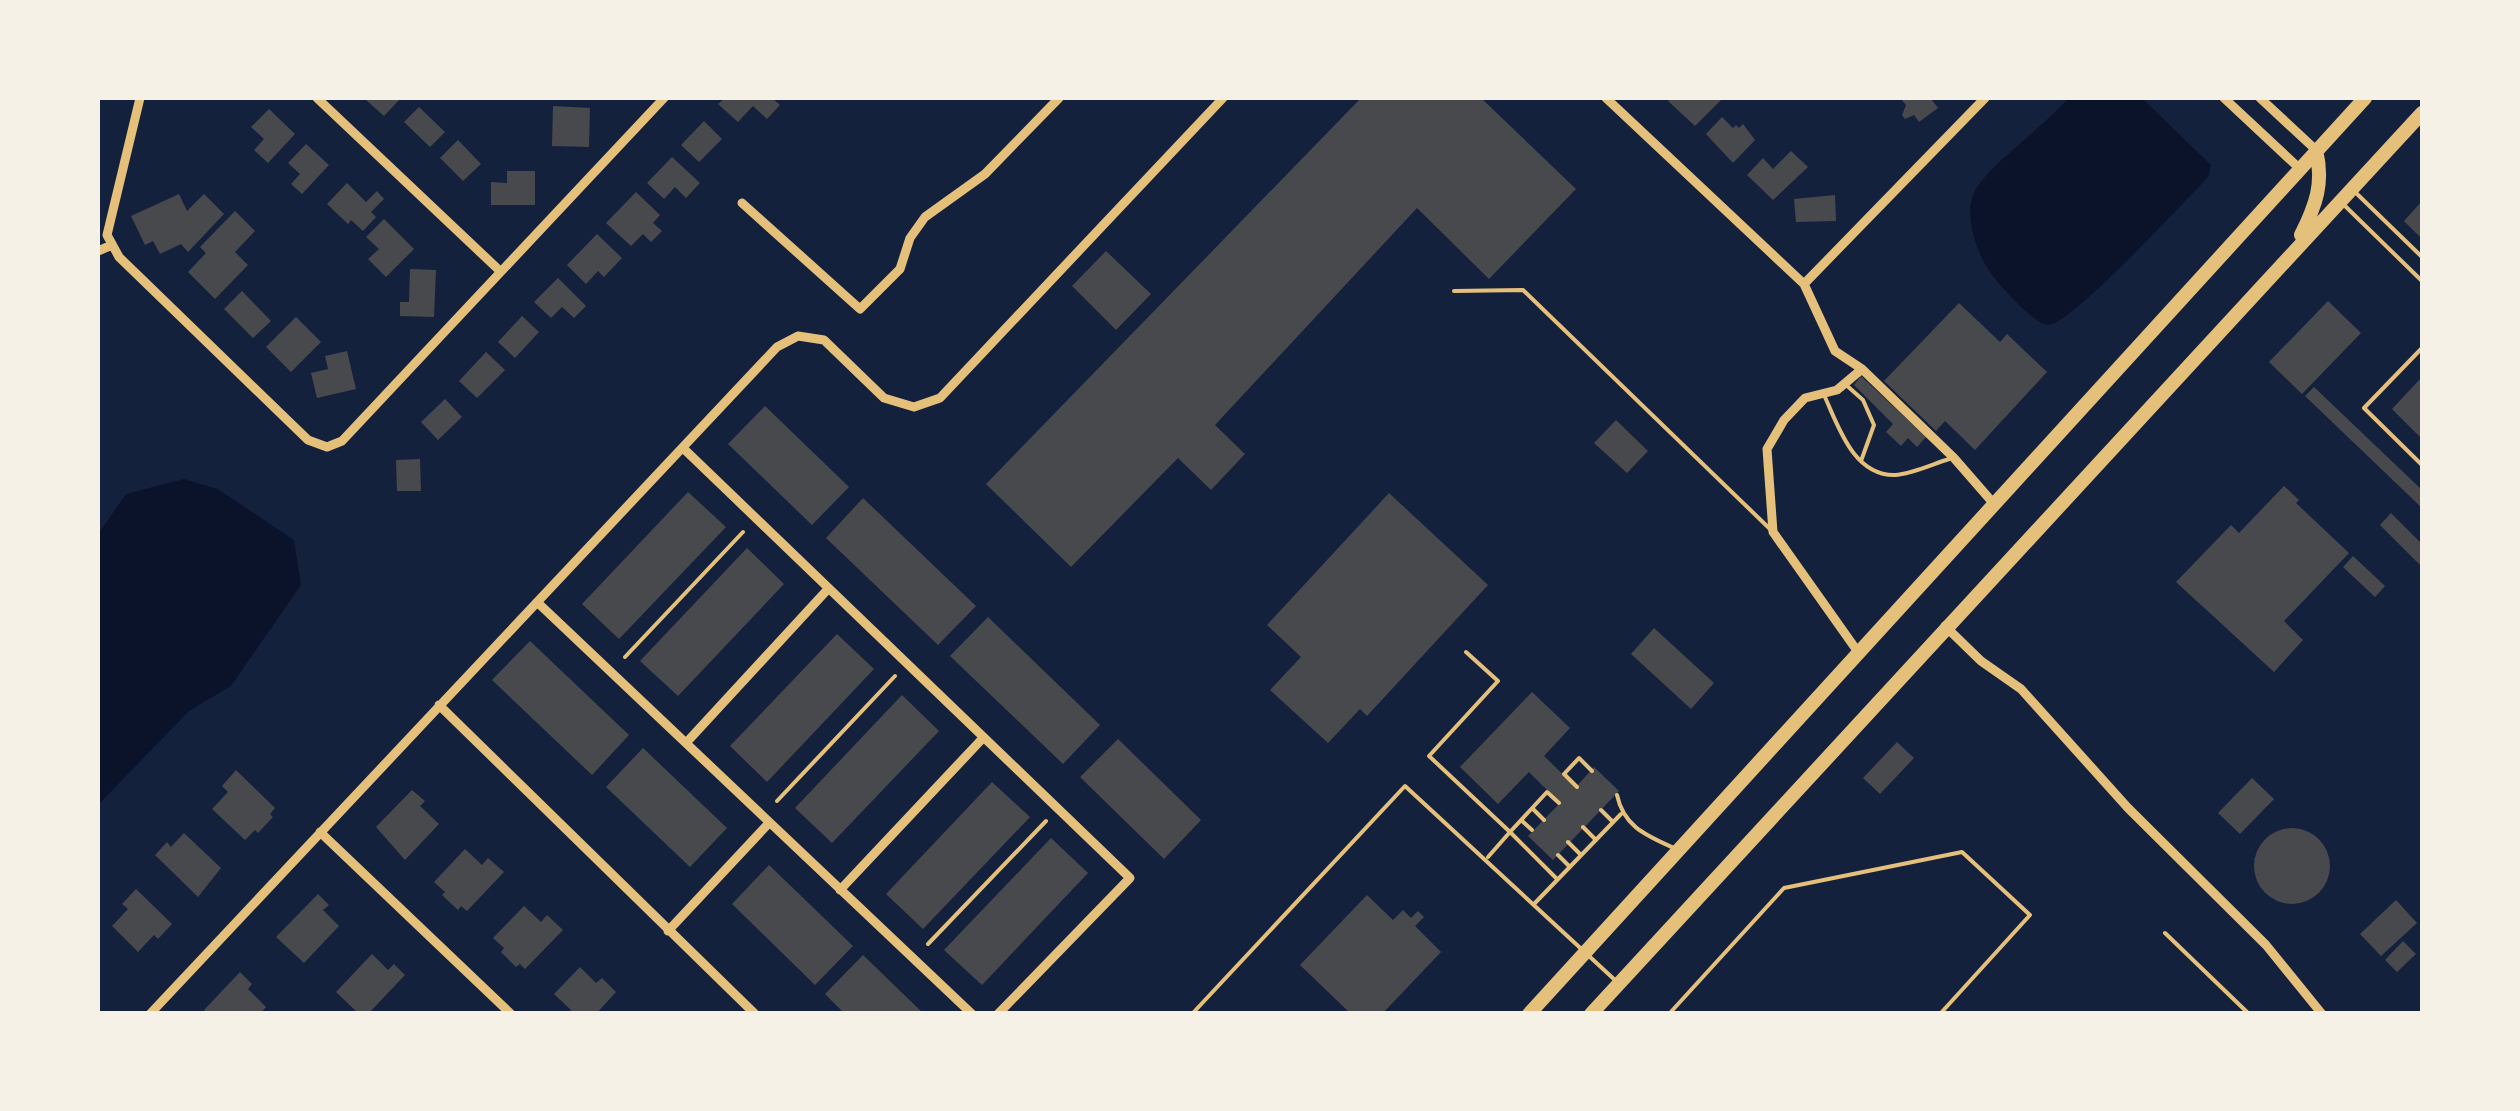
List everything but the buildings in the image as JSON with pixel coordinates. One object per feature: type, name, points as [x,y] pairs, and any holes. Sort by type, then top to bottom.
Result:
[{"type":"main road","points":[[1529,1014],[2365,98]]},
{"type":"main road","points":[[1590,1014],[2422,113]]},
{"type":"main road","points":[[2295,248],[2317,202],[2320,184],[2316,150]]},
{"type":"street","points":[[98,251],[110,240],[140,98]]},
{"type":"street","points":[[316,98],[500,271]]},
{"type":"street","points":[[646,98],[655,107]]},
{"type":"street","points":[[110,240],[119,257],[308,440],[327,448],[342,440],[664,98]]},
{"type":"street","points":[[742,203],[860,310],[900,269],[910,238],[925,217],[985,174],[1059,98]]},
{"type":"street","points":[[150,1014],[778,348],[798,336],[824,340],[884,398],[914,407],[940,398],[1222,98]]},
{"type":"street","points":[[1606,98],[1804,284],[1835,351],[1862,368],[1954,458],[1994,504]]},
{"type":"street","points":[[1804,284],[1985,98]]},
{"type":"street","points":[[2224,98],[2299,168]]},
{"type":"street","points":[[2260,98],[2316,150]]},
{"type":"street","points":[[1858,652],[1773,532],[1767,449],[1784,420],[1805,398],[1837,390],[1862,368]]},
{"type":"street","points":[[682,448],[1130,878],[998,1014]]},
{"type":"street","points":[[686,743],[828,590]]},
{"type":"street","points":[[537,602],[972,1014]]},
{"type":"street","points":[[1945,626],[1980,661],[2021,690],[2128,808],[2266,945],[2322,1014]]},
{"type":"street","points":[[439,704],[754,1014]]},
{"type":"street","points":[[840,890],[983,738]]},
{"type":"street","points":[[668,930],[768,822]]},
{"type":"street","points":[[320,832],[512,1014]]},
{"type":"lane","points":[[2351,188],[2422,256]]},
{"type":"lane","points":[[2339,201],[2422,281]]},
{"type":"lane","points":[[1454,291],[1523,290],[1773,532]]},
{"type":"lane","points":[[2422,348],[2364,408],[2422,464]]},
{"type":"lane","points":[[1845,384],[1863,400],[1874,424],[1862,461]]},
{"type":"lane","points":[[1824,394],[1850,452],[1862,461],[1894,475],[1954,458]]},
{"type":"lane","points":[[1466,652],[1498,682],[1429,756],[1558,880]]},
{"type":"lane","points":[[1577,787],[1564,774],[1579,758],[1592,770]]},
{"type":"lane","points":[[1192,1014],[1405,786],[1618,983]]},
{"type":"lane","points":[[1486,859],[1547,792],[1558,803]]},
{"type":"lane","points":[[1617,795],[1621,814],[1639,832],[1676,850]]},
{"type":"lane","points":[[1532,809],[1544,820]]},
{"type":"lane","points":[[1601,810],[1613,822]]},
{"type":"lane","points":[[1534,904],[1621,814]]},
{"type":"lane","points":[[1521,820],[1532,830]]},
{"type":"lane","points":[[1583,827],[1596,840]]},
{"type":"lane","points":[[1568,842],[1581,855]]},
{"type":"lane","points":[[1670,1014],[1784,888],[1962,852],[2030,915],[1940,1014]]},
{"type":"lane","points":[[1558,855],[1570,866]]},
{"type":"lane","points":[[2164,933],[2248,1014]]},
{"type":"path","points":[[625,657],[742,532]]},
{"type":"path","points":[[777,801],[895,676]]},
{"type":"path","points":[[928,944],[1046,822]]},
{"type":"water","points":[[2068,98],[2142,98],[2211,165],[2209,175],[2198,188],[2123,265],[2077,307],[2048,325],[2034,318],[1996,281],[1977,247],[1970,215],[1979,184]]},
{"type":"water","points":[[184,479],[218,489],[294,540],[301,585],[231,686],[189,711],[98,805],[98,534],[126,494]]}]
